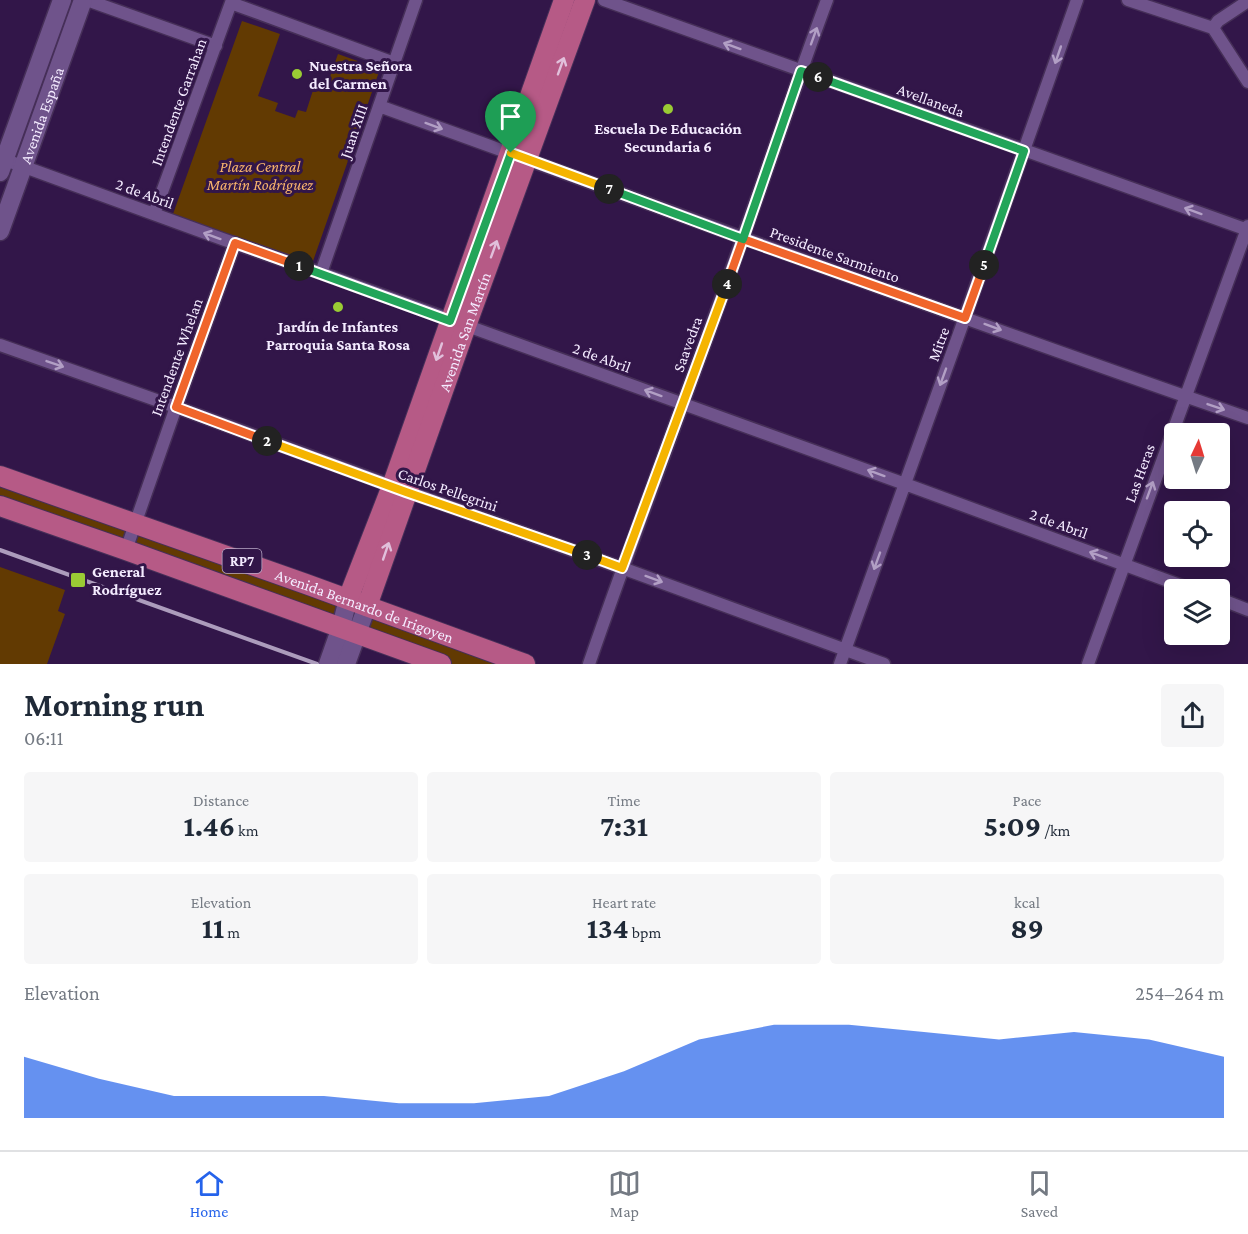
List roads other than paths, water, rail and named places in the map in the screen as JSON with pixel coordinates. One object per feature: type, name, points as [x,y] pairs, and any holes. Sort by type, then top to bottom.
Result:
[{"type":"main road","name":"Avenida España","points":[[2,163],[62,0]]},
{"type":"main road","name":"Avenida España","points":[[0,231],[85,0]]},
{"type":"main road","name":"Avenida San Martín","points":[[519,156],[564,0]]},
{"type":"main road","name":"Avenida San Martín","points":[[328,664],[349,630],[519,156],[585,0]]},
{"type":"main road","name":"Avenida Bernardo de Irigoyen","points":[[0,476],[525,664]]},
{"type":"main road","name":"Avenida Bernardo de Irigoyen","points":[[0,506],[441,664]]},
{"type":"main road","name":"Avenida San Martín","points":[[346,664],[349,630]]},
{"type":"street","points":[[85,0],[216,46]]},
{"type":"street","name":"Juan XIII","points":[[321,273],[416,0]]},
{"type":"street","name":"Avellaneda","points":[[604,0],[1248,229]]},
{"type":"street","name":"Saavedra","points":[[589,664],[827,0]]},
{"type":"street","name":"Mitre","points":[[840,664],[1077,0]]},
{"type":"street","points":[[1128,0],[1213,28],[1248,82]]},
{"type":"street","points":[[1213,28],[1218,21],[1247,1]]},
{"type":"street","points":[[232,2],[394,63]]},
{"type":"street","name":"Intendente Garrahan","points":[[154,214],[232,2]]},
{"type":"street","name":"Presidente Sarmiento","points":[[379,106],[743,239],[1248,418]]},
{"type":"street","name":"2 de Abril","points":[[2,163],[24,166],[1164,579]]},
{"type":"street","name":"Las Heras","points":[[1088,664],[1248,229]]},
{"type":"street","name":"Intendente Whelan","points":[[126,550],[235,243]]},
{"type":"street","name":"Carlos Pellegrini","points":[[0,345],[884,664]]},
{"type":"street","points":[[1230,603],[1248,609]]},
{"type":"railway","points":[[0,550],[317,664]]},
{"type":"place","name":"Nuestra Señora del Carmen","points":[[297,74]]},
{"type":"place","name":"Escuela De Educación Secundaria 6","points":[[668,109]]},
{"type":"place","name":"Jardín de Infantes Parroquia Santa Rosa","points":[[338,307]]},
{"type":"place","name":"General Rodríguez","points":[[78,580]]},
{"type":"park label","name":"Plaza Central Martín Rodríguez","points":[[260,175]]}]
